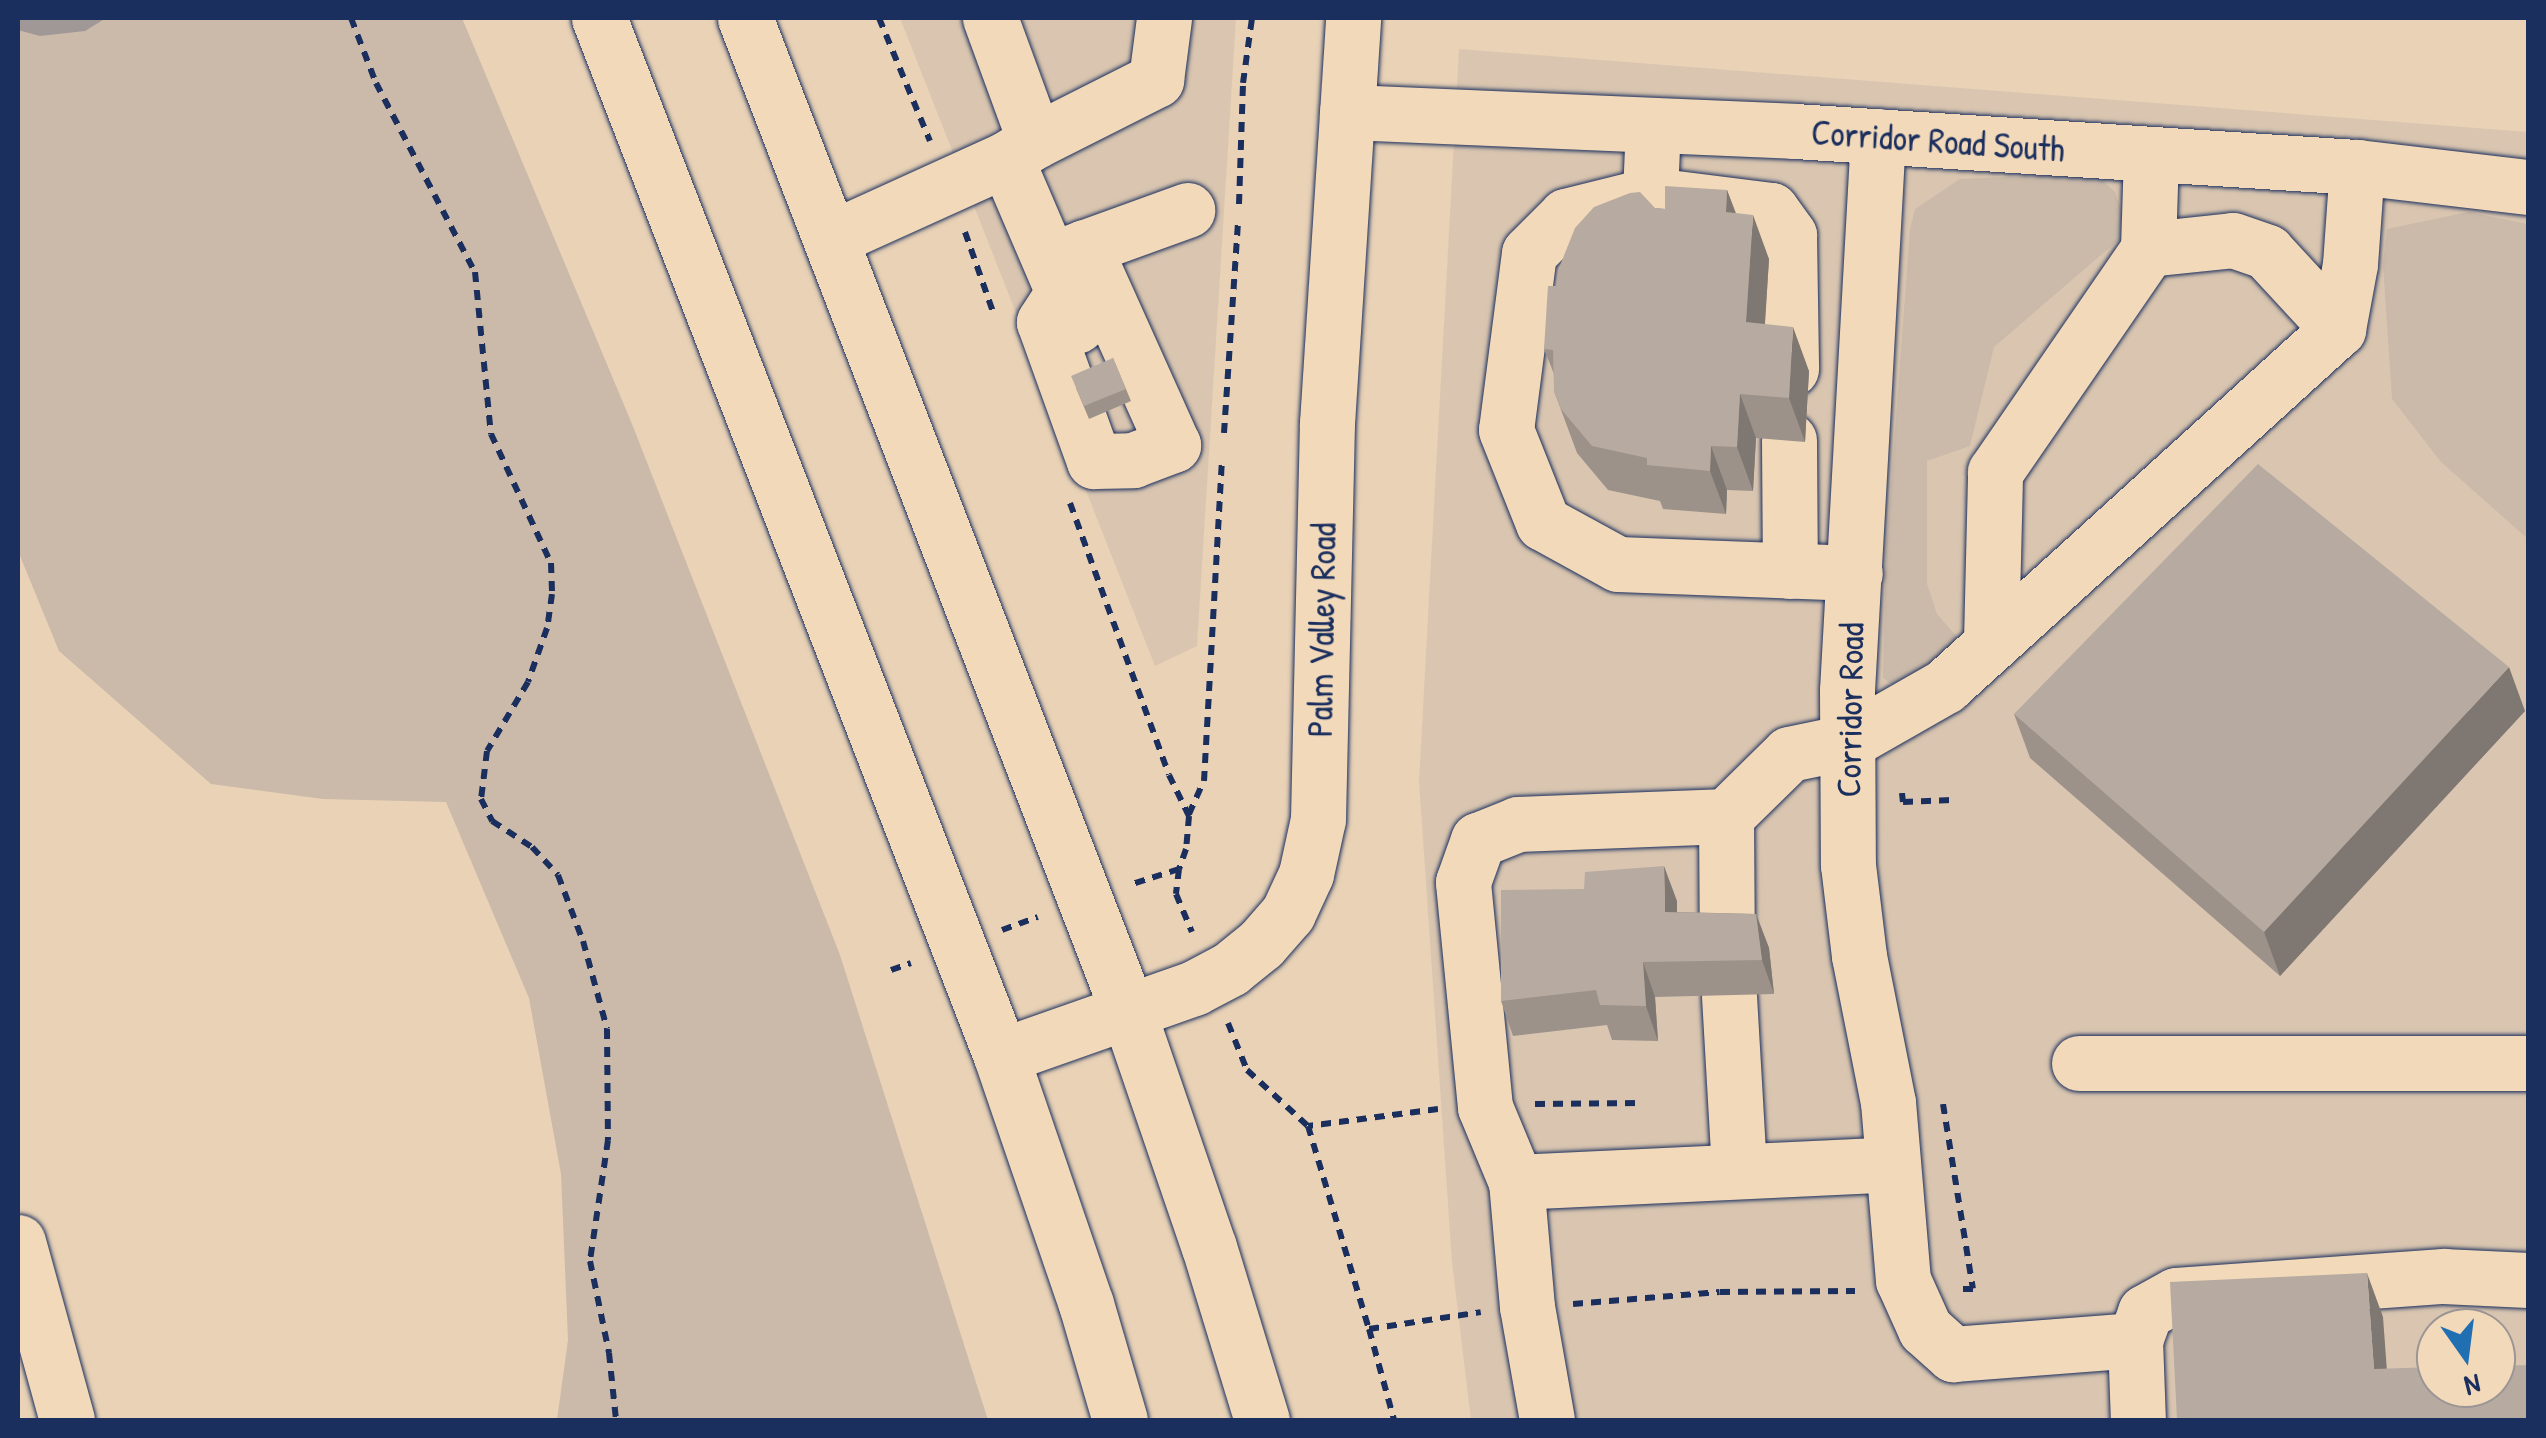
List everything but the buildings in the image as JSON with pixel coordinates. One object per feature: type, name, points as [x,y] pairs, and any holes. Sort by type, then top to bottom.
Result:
[{"type":"main road","points":[[599,18],[1001,1056],[1086,1304],[1120,1420]]},
{"type":"main road","points":[[745,18],[1128,1011],[1209,1246],[1262,1420]]},
{"type":"main road","points":[[990,18],[1020,150],[1066,266],[1105,394],[1134,460]]},
{"type":"main road","points":[[832,238],[1020,150],[1156,80],[1164,18]]},
{"type":"main road","name":"Palm Valley Road","points":[[1001,1056],[1128,1011],[1230,969],[1262,944],[1288,913],[1306,874],[1318,819],[1327,423],[1354,18]]},
{"type":"main road","name":"Corridor Road South","points":[[1347,112],[1878,136],[2358,168],[2528,187]]},
{"type":"main road","points":[[1650,195],[1653,124]]},
{"type":"main road","name":"Corridor Road","points":[[1878,136],[1847,742],[1848,865],[1858,956],[1888,1102],[1903,1280],[1925,1329],[1952,1354],[2136,1340]]},
{"type":"main road","points":[[2026,612],[1995,472],[2148,249],[2151,156]]},
{"type":"main road","points":[[1547,1420],[1527,1307],[1516,1182],[1485,1107],[1463,882],[1478,840],[1518,824],[1726,816],[1790,754],[1847,742],[1944,686],[2338,329],[2350,264],[2358,168]]},
{"type":"main road","points":[[1791,369],[1789,234],[1771,210],[1650,195],[1566,216],[1529,253],[1506,430],[1543,523],[1618,564],[1855,573]]},
{"type":"main road","points":[[1066,266],[1173,445],[1134,460],[1094,460],[1044,322],[1066,266],[1187,210]]},
{"type":"main road","points":[[2148,249],[2233,240],[2266,252],[2338,329]]},
{"type":"main road","points":[[1790,440],[1790,571]]},
{"type":"main road","points":[[1726,816],[1728,971],[1739,1171]]},
{"type":"main road","points":[[2079,1063],[2528,1063]]},
{"type":"main road","points":[[1516,1182],[1893,1164]]},
{"type":"main road","points":[[18,1242],[67,1420]]},
{"type":"main road","points":[[2138,1420],[2136,1340],[2145,1312],[2176,1294],[2443,1276],[2528,1280]]},
{"type":"path","points":[[351,18],[376,82],[475,272],[492,434],[551,564],[547,628],[528,682],[487,751],[480,799],[492,821],[532,847],[558,875],[584,941],[607,1029],[608,1140],[590,1261],[609,1352],[616,1420]]},
{"type":"path","points":[[880,18],[947,185],[1000,334]]},
{"type":"path","points":[[1224,439],[1243,83],[1252,18]]},
{"type":"path","points":[[890,970],[1148,876],[1179,870],[1186,849],[1189,816],[1204,782],[1222,458]]},
{"type":"path","points":[[1069,500],[1170,775],[1189,816]]},
{"type":"path","points":[[1901,786],[1903,802],[1952,800]]},
{"type":"path","points":[[1369,1330],[1394,1420]]},
{"type":"shaded area","points":[[18,18],[462,18],[632,424],[840,955],[988,1420],[557,1420],[568,1340],[561,1174],[529,998],[446,802],[323,799],[211,784],[59,651],[18,551]]},
{"type":"shaded area","points":[[18,18],[106,18],[85,31],[40,36],[18,30]]},
{"type":"shaded area","points":[[900,18],[1236,18],[1197,646],[1155,666]]},
{"type":"shaded area","points":[[1459,49],[2528,132],[2528,1420],[1471,1420],[1452,1262],[1419,781]]},
{"type":"shaded area","points":[[2094,173],[2115,192],[2129,231],[1994,347],[1970,446],[1927,461],[1927,584],[1937,614],[1958,638],[1904,693],[1883,678],[1886,553],[1910,229],[1915,209],[1960,179]]},
{"type":"shaded area","points":[[2468,212],[2528,224],[2528,539],[2441,462],[2392,399],[2383,265],[2387,229]]}]
